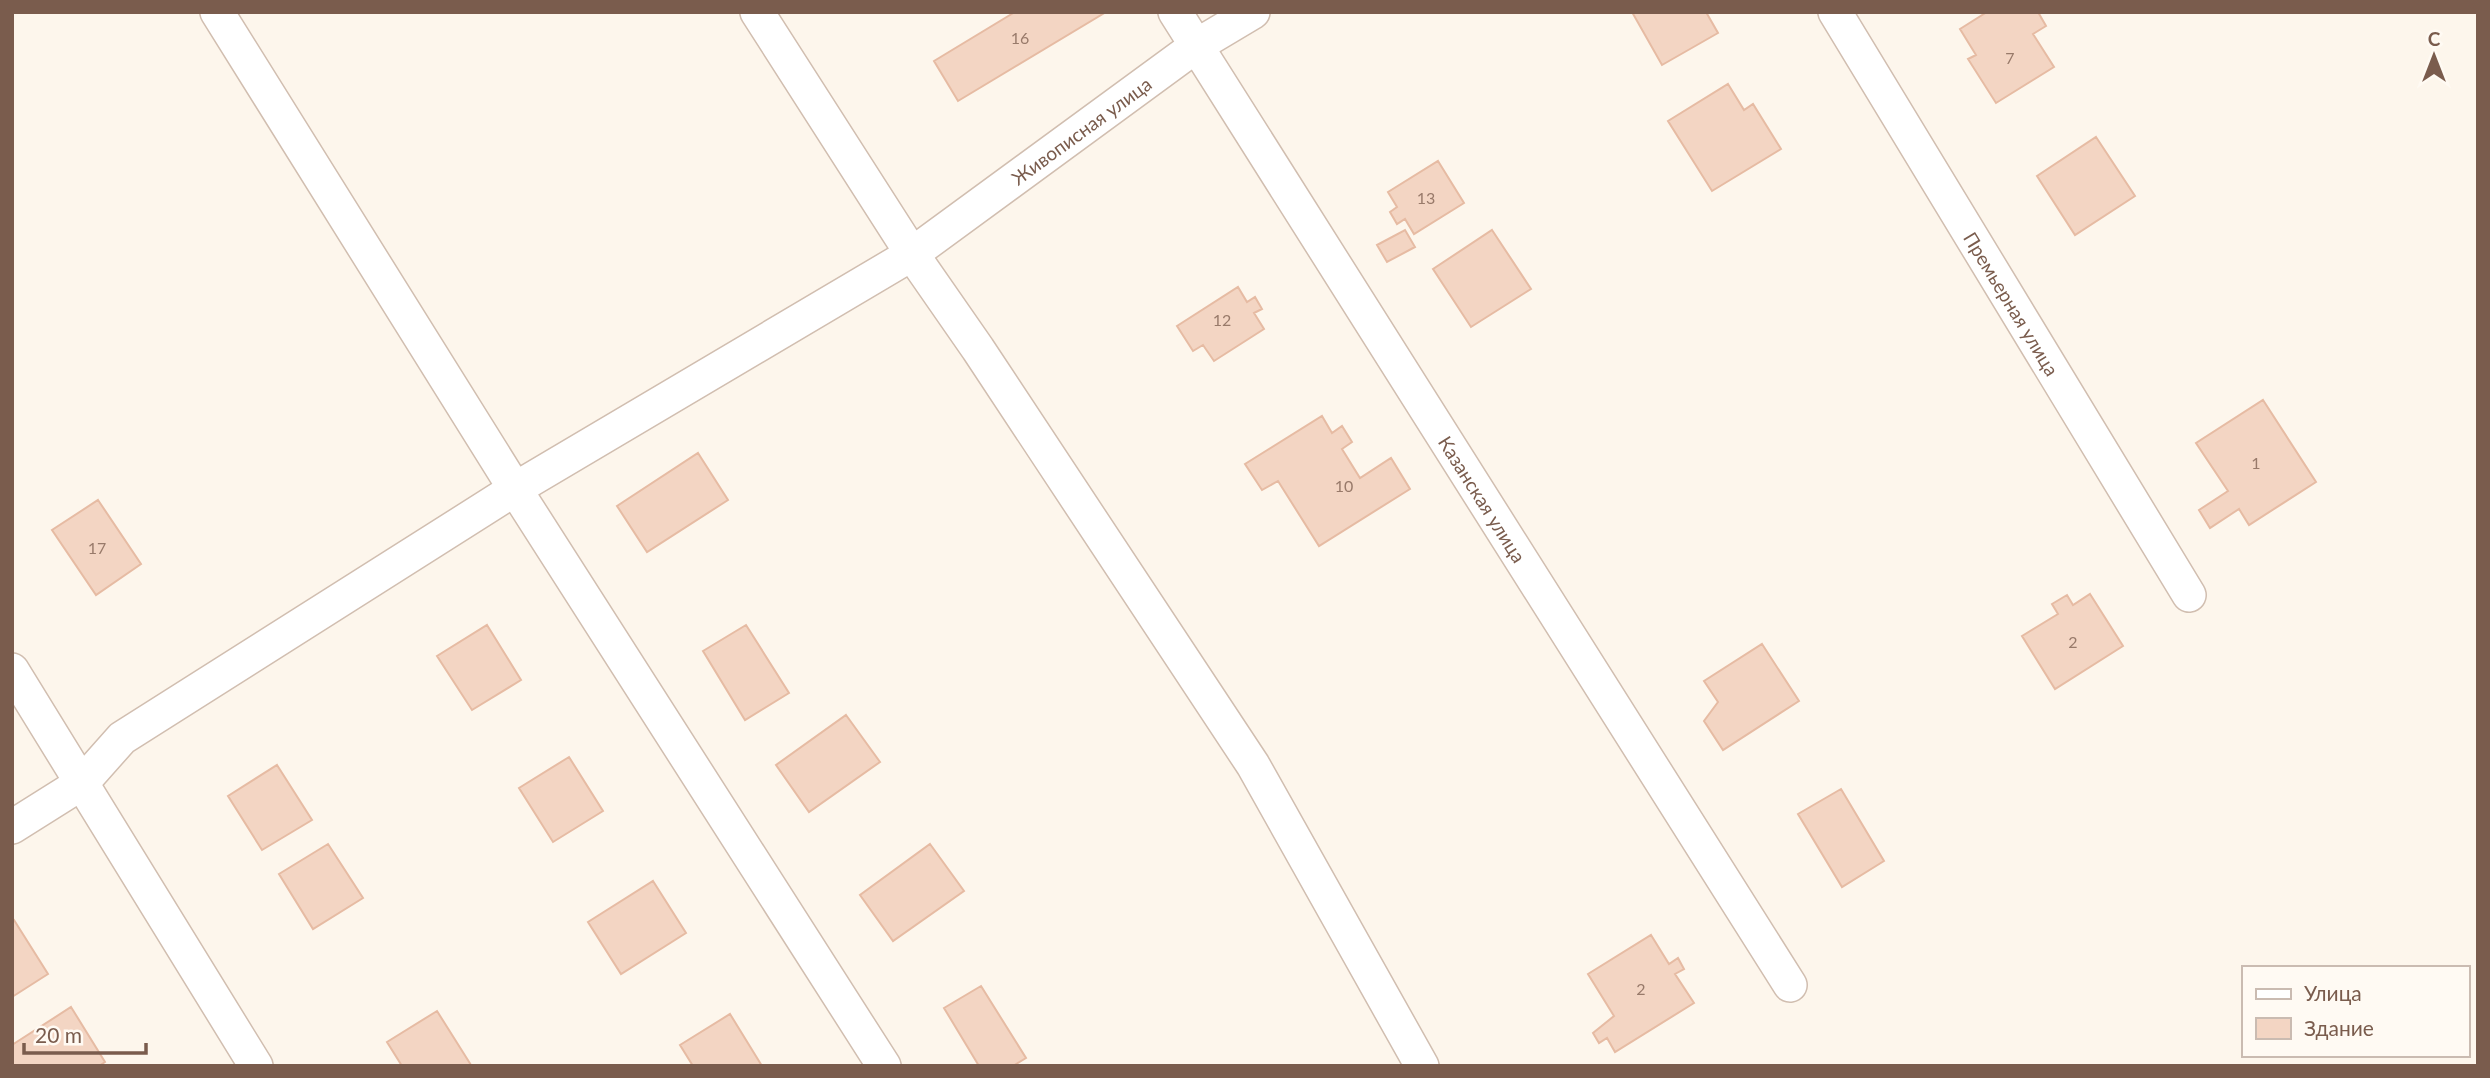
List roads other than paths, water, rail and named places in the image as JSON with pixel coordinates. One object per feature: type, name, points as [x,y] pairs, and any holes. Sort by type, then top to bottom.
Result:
[{"type":"street","points":[[217,12],[515,489],[884,1066]]},
{"type":"street","points":[[757,12],[912,254],[986,360],[1253,765],[1422,1066]]},
{"type":"street","name":"Казанская улица","points":[[1175,12],[1790,985]]},
{"type":"street","name":"Живописная улица","points":[[12,827],[82,783],[122,738],[515,489],[912,254],[1196,46],[1253,12]]},
{"type":"street","name":"Премьерная улица","points":[[1835,12],[2189,596]]},
{"type":"street","points":[[12,670],[256,1066]]}]
